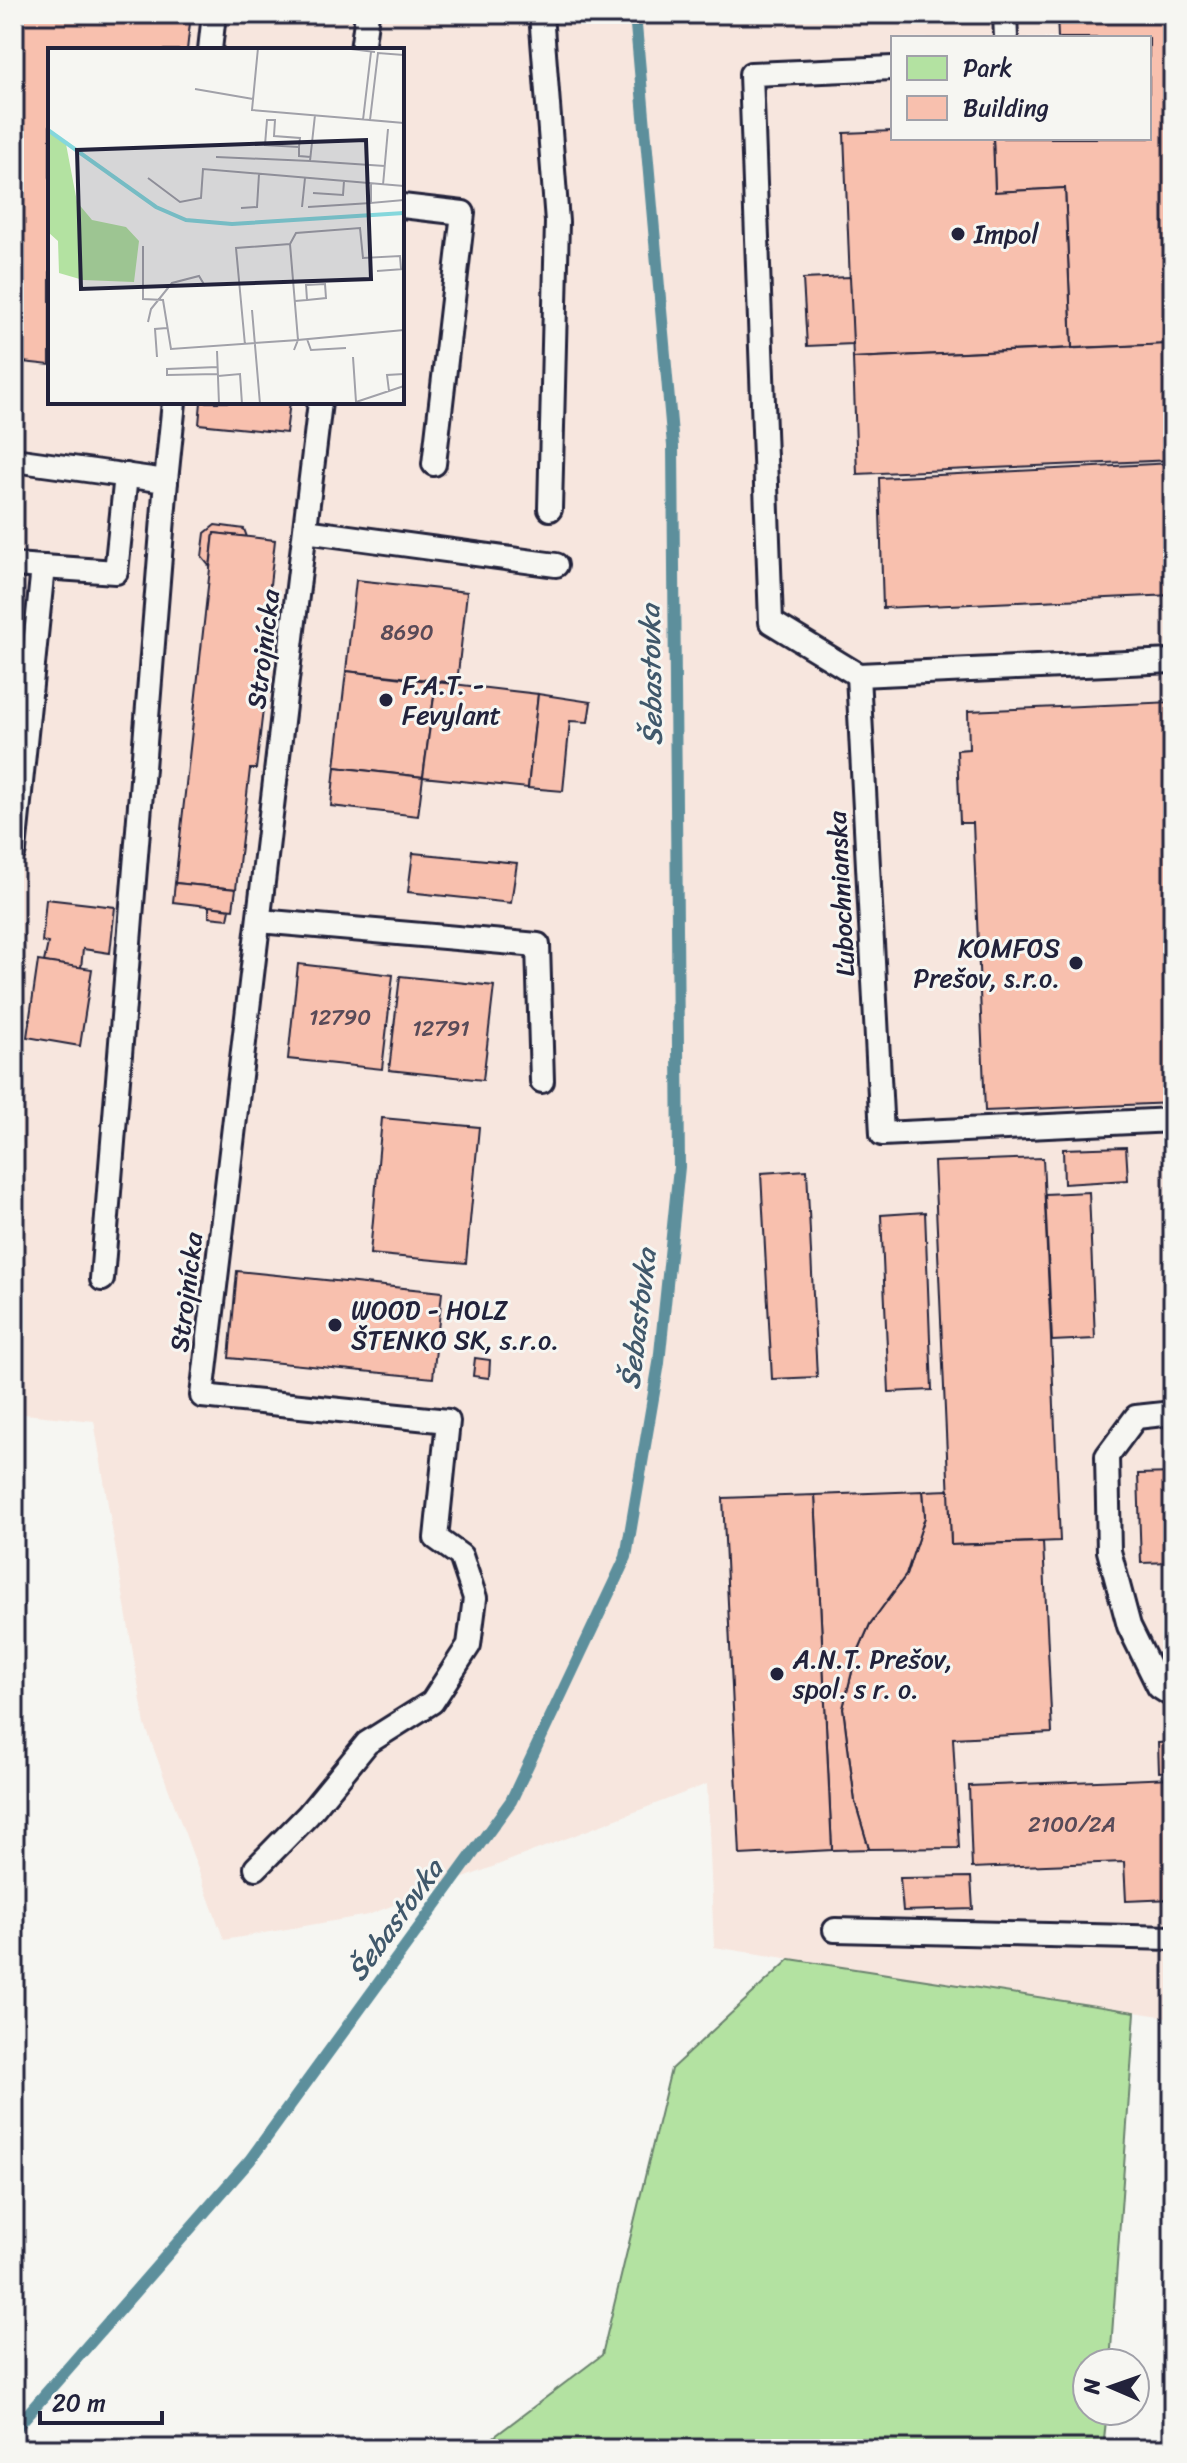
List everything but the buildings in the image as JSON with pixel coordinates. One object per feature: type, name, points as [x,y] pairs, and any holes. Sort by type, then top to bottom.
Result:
[{"type":"lane","points":[[210,48],[214,14]]},
{"type":"lane","points":[[362,48],[367,14]]},
{"type":"lane","points":[[541,14],[557,222],[550,509]]},
{"type":"lane","points":[[1005,14],[1006,36]]},
{"type":"lane","points":[[891,68],[751,74],[771,622],[858,675],[1173,661]]},
{"type":"lane","points":[[404,206],[463,213],[434,464]]},
{"type":"lane","points":[[14,565],[116,572],[145,478],[173,404]]},
{"type":"lane","name":"Strojnícka","points":[[256,1868],[308,1815],[367,1743],[432,1702],[469,1645],[475,1598],[461,1556],[436,1538],[448,1421],[202,1396],[320,404]]},
{"type":"lane","points":[[14,460],[145,478]]},
{"type":"lane","points":[[102,1279],[145,478]]},
{"type":"lane","points":[[305,531],[556,565]]},
{"type":"lane","points":[[14,851],[43,567]]},
{"type":"lane","name":"Ľubochnianska","points":[[858,675],[882,1134],[1173,1120]]},
{"type":"lane","points":[[259,921],[538,945],[542,1081]]},
{"type":"lane","points":[[1173,1413],[1136,1417],[1107,1456],[1109,1551],[1129,1626],[1159,1687],[1173,1696]]},
{"type":"lane","points":[[835,1930],[1173,1938]]},
{"type":"shaded area","points":[[14,14],[1173,14],[1173,2018],[714,1947],[707,1784],[368,1915],[224,1940],[145,1725],[94,1421],[14,1413]]},
{"type":"green space","points":[[790,1959],[1135,2012],[1111,2347],[1071,2347],[1071,2427],[1105,2427],[1103,2449],[478,2449],[602,2355],[671,2069]]},
{"type":"waterway","name":"Šebastovka","points":[[14,2430],[250,2160],[511,1801],[626,1557],[659,1363],[679,1167],[673,446],[635,14]]},
{"type":"place","name":"Impol","points":[[958,234]]},
{"type":"place","name":"F.A.T. - Fevylant","points":[[386,700]]},
{"type":"place","name":"KOMFOS Prešov, s.r.o.","points":[[1076,963]]},
{"type":"place","name":"WOOD - HOLZ ŠTENKO SK, s.r.o.","points":[[335,1325]]},
{"type":"place","name":"A.N.T. Prešov, spol. s r. o.","points":[[777,1674]]}]
